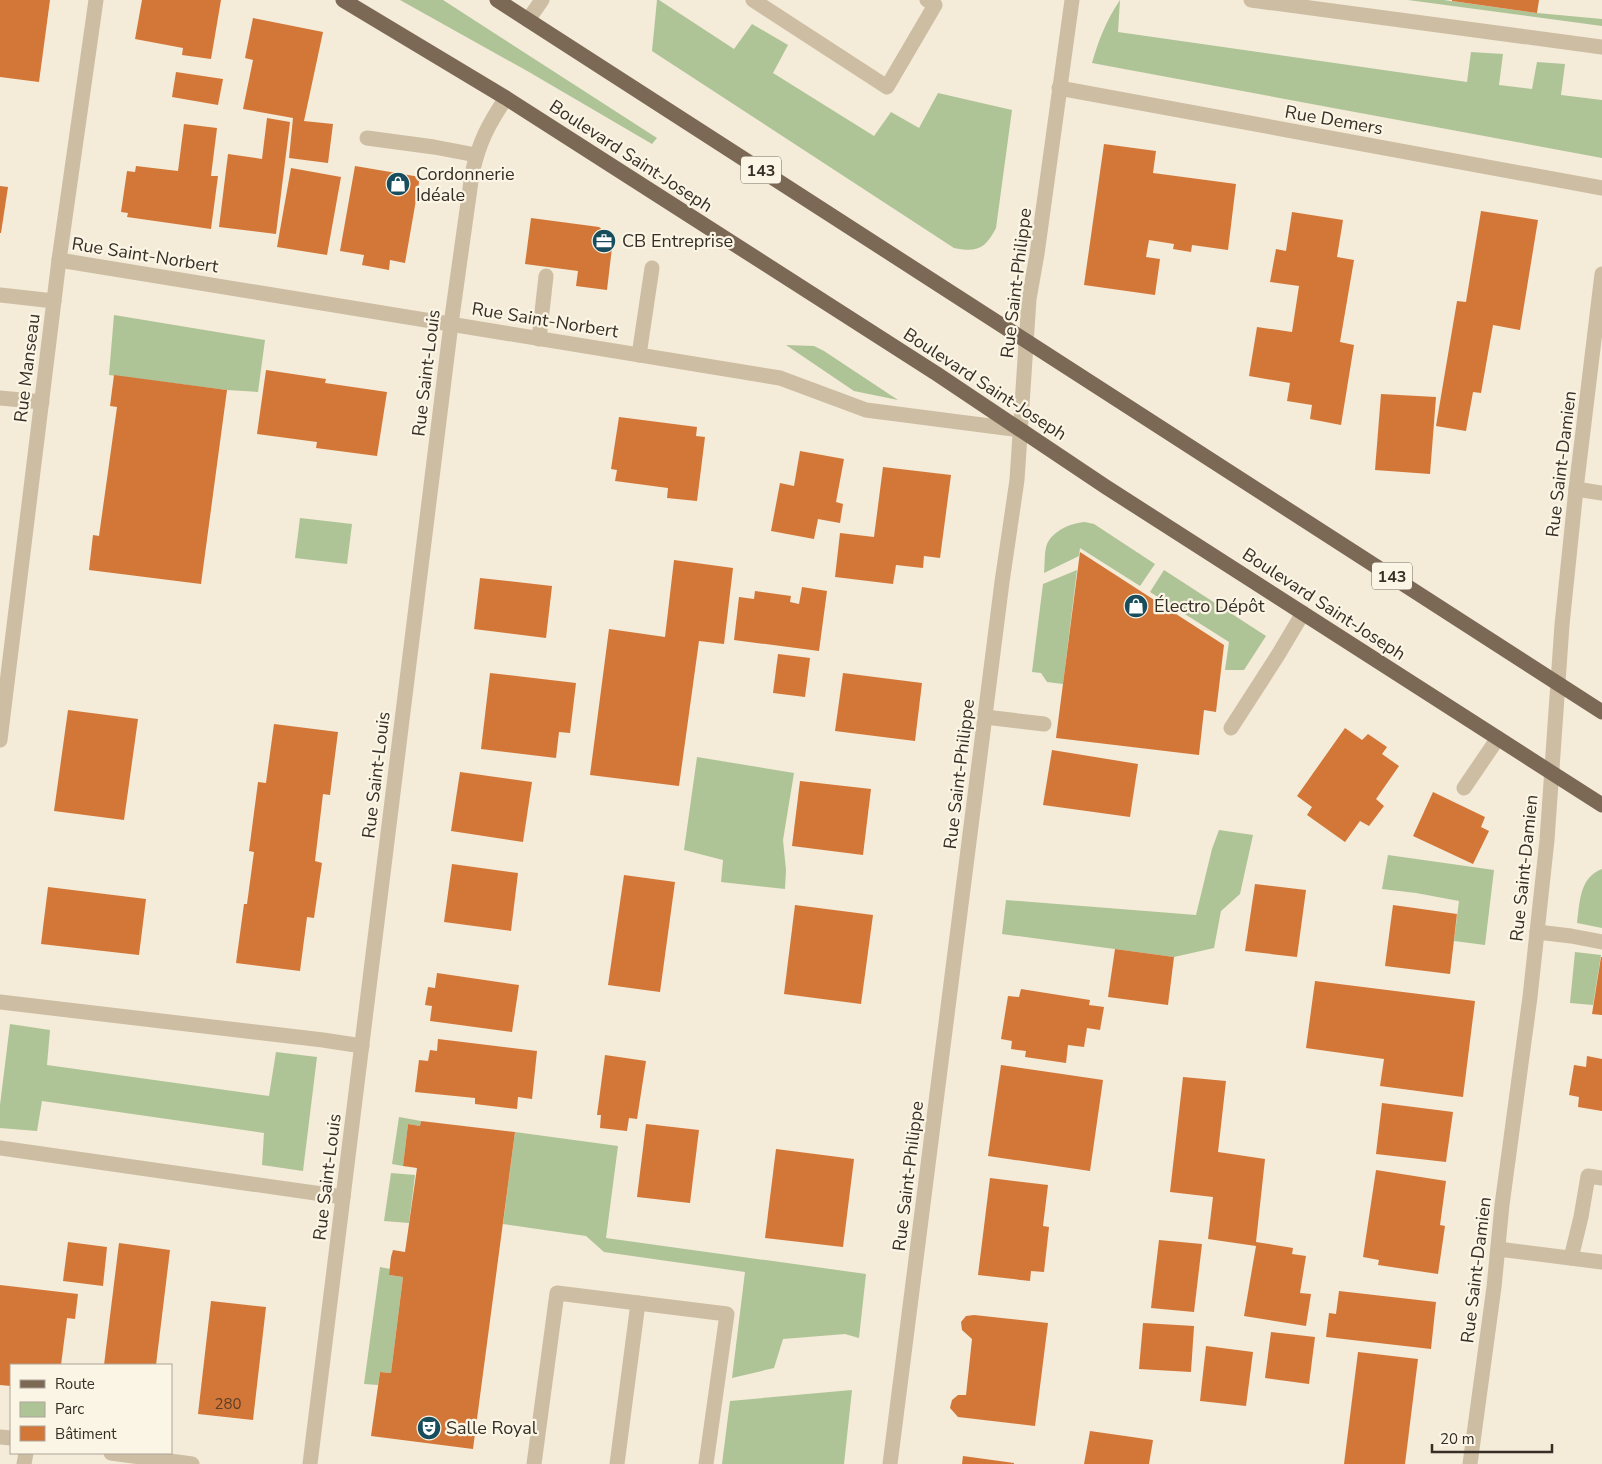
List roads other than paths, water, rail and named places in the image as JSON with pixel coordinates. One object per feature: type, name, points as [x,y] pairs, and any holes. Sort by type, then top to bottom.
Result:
[{"type":"main road","name":"Boulevard Saint-Joseph","points":[[343,0],[506,98],[1021,430],[1106,488],[1602,806]]},
{"type":"main road","name":"143","points":[[497,0],[1602,712]]},
{"type":"street","name":"Rue Manseau","points":[[0,740],[59,260],[96,0]]},
{"type":"street","points":[[528,20],[542,0]]},
{"type":"street","points":[[753,0],[887,87],[934,2]]},
{"type":"street","name":"Rue Saint-Philippe","points":[[890,1464],[1017,480],[1029,299],[1037,254],[1072,0]]},
{"type":"street","points":[[1251,0],[1602,47]]},
{"type":"street","name":"Rue Demers","points":[[1059,88],[1602,188]]},
{"type":"street","name":"Rue Saint-Louis","points":[[310,1464],[451,324],[472,174],[484,133],[506,98]]},
{"type":"street","points":[[367,138],[476,155]]},
{"type":"street","name":"Rue Saint-Norbert","points":[[59,260],[780,378],[866,410],[1021,430]]},
{"type":"street","points":[[639,355],[652,268]]},
{"type":"street","name":"Rue Saint-Damien","points":[[1470,1464],[1537,932],[1552,774],[1560,641],[1602,274]]},
{"type":"street","points":[[539,339],[546,276]]},
{"type":"street","points":[[0,294],[54,301]]},
{"type":"street","points":[[0,398],[42,402]]},
{"type":"street","points":[[1576,489],[1602,493]]},
{"type":"street","points":[[1231,728],[1303,613]]},
{"type":"street","points":[[985,718],[1044,724]]},
{"type":"street","points":[[1464,788],[1498,738]]},
{"type":"street","points":[[1537,932],[1602,942]]},
{"type":"street","points":[[0,1002],[362,1046]]},
{"type":"street","points":[[0,1148],[343,1197]]},
{"type":"street","points":[[1571,1258],[1588,1176],[1602,1178]]},
{"type":"street","points":[[1498,1249],[1602,1262]]},
{"type":"street","points":[[534,1464],[556,1293],[727,1314],[706,1464]]},
{"type":"street","points":[[617,1464],[638,1303]]},
{"type":"street","points":[[118,1454],[192,1464]]},
{"type":"place","name":"Cordonnerie Idéale","points":[[398,184]]},
{"type":"place","name":"CB Entreprise","points":[[604,241]]},
{"type":"place","name":"Électro Dépôt","points":[[1136,606]]},
{"type":"place","name":"Salle Royal","points":[[429,1428]]}]
